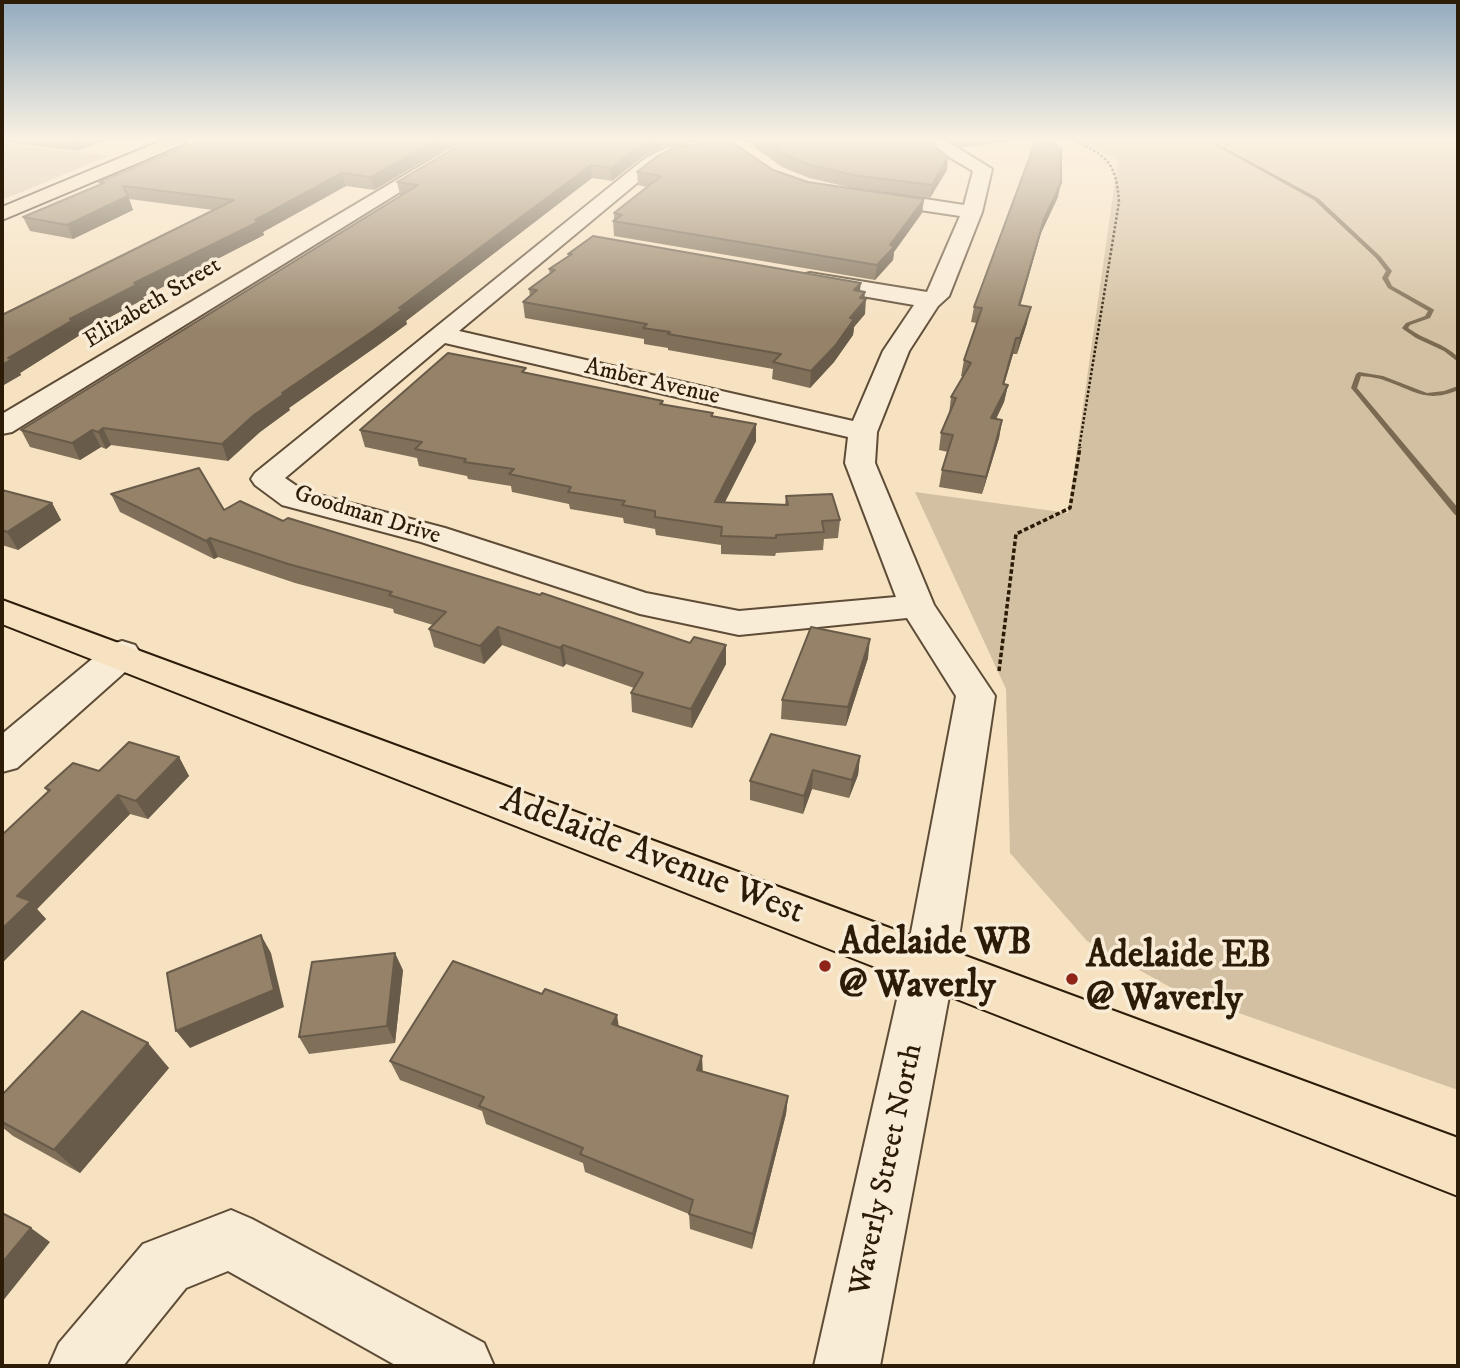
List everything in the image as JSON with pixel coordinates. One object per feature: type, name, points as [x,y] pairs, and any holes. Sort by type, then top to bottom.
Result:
[{"type":"main road","points":[[2,214],[26,204]]},
{"type":"main road","name":"Adelaide Avenue West","points":[[2,611],[122,654],[1458,1167]]},
{"type":"street","name":"Elizabeth Street","points":[[2,426],[368,204]]},
{"type":"street","name":"Goodman Drive","points":[[598,204],[266,479],[293,498],[433,535],[640,603],[739,624],[917,606]]},
{"type":"street","points":[[916,204],[972,212]]},
{"type":"street","points":[[974,204],[937,296],[929,301],[895,351],[863,432],[860,463],[917,606],[976,696]]},
{"type":"street","points":[[560,234],[587,240]]},
{"type":"street","points":[[792,276],[929,301]]},
{"type":"street","name":"Amber Avenue","points":[[442,335],[863,432]]},
{"type":"street","points":[[2,757],[122,654]]},
{"type":"street","name":"Waverly Street North","points":[[847,1366],[930,964],[976,696]]},
{"type":"street","points":[[82,1366],[165,1266],[231,1240],[461,1366]]},
{"type":"path","points":[[976,696],[997,687],[1016,534],[1070,508],[1082,447],[1119,204]]},
{"type":"shaded area","points":[[1112,204],[1458,204],[1458,1090],[1179,992],[1087,941],[1010,853],[1006,689],[915,492],[1068,513]]},
{"type":"building","points":[[54,204],[112,204],[67,225],[23,217]]},
{"type":"building","points":[[226,204],[285,204],[255,220],[260,221],[134,283],[138,284],[70,319],[73,320],[8,358],[13,359],[2,365],[2,315]]},
{"type":"building","points":[[387,204],[539,204],[399,308],[403,309],[282,393],[284,394],[254,415],[222,444],[103,428],[98,432],[92,430],[72,443],[21,430]]},
{"type":"building","points":[[626,204],[920,204],[890,245],[895,246],[877,265],[613,221],[622,215],[614,213]]},
{"type":"building","points":[[1012,204],[1051,204],[1044,219],[1019,305],[1031,307],[1020,338],[1016,338],[1003,384],[1008,385],[991,418],[1002,420],[986,477],[942,470],[953,435],[941,433],[956,398],[951,397],[971,363],[964,360],[982,308],[974,307]]},
{"type":"building","points":[[593,236],[861,283],[854,290],[865,292],[860,298],[866,299],[850,318],[854,319],[835,346],[811,371],[773,362],[781,354],[643,328],[647,324],[523,302],[537,290],[529,289],[555,270],[549,269]]},
{"type":"building","points":[[448,353],[526,368],[522,372],[663,401],[660,404],[756,424],[715,502],[788,505],[786,496],[832,494],[840,520],[822,521],[824,532],[776,535],[776,538],[721,536],[722,527],[655,517],[655,511],[622,505],[625,501],[568,492],[571,487],[509,474],[514,469],[464,462],[466,459],[415,449],[422,442],[360,430]]},
{"type":"building","points":[[199,468],[224,510],[240,501],[283,521],[288,518],[540,595],[542,593],[690,643],[694,637],[726,645],[691,709],[631,693],[643,673],[563,645],[560,648],[498,627],[480,646],[429,629],[446,612],[389,595],[392,592],[288,564],[210,538],[206,541],[111,494]]},
{"type":"building","points":[[2,490],[52,503],[7,532],[2,530]]},
{"type":"building","points":[[811,627],[870,639],[848,707],[782,700]]},
{"type":"building","points":[[771,734],[860,756],[852,780],[813,770],[804,796],[750,781]]},
{"type":"building","points":[[129,742],[179,757],[136,801],[118,795],[17,896],[31,901],[2,929],[2,835],[50,790],[45,788],[73,763],[99,771]]},
{"type":"building","points":[[261,935],[274,990],[176,1031],[167,973]]},
{"type":"building","points":[[395,953],[387,1026],[299,1037],[312,962]]},
{"type":"building","points":[[453,961],[542,994],[545,989],[617,1015],[612,1024],[702,1056],[697,1070],[788,1096],[753,1234],[689,1214],[693,1200],[580,1154],[583,1148],[479,1106],[484,1097],[390,1061]]},
{"type":"building","points":[[82,1011],[148,1043],[54,1150],[2,1122],[2,1095]]},
{"type":"building","points":[[2,1213],[31,1228],[2,1263]]},
{"type":"waterway","points":[[1321,204],[1378,257],[1389,271],[1385,278],[1390,287],[1431,310],[1428,317],[1408,324],[1405,328],[1446,350],[1458,360]]},
{"type":"waterway","points":[[1458,388],[1446,393],[1427,395],[1381,377],[1359,374],[1354,388],[1458,513]]},
{"type":"place","name":"Adelaide WB @ Waverly","points":[[825,966]]},
{"type":"place","name":"Adelaide EB @ Waverly","points":[[1072,979]]}]
